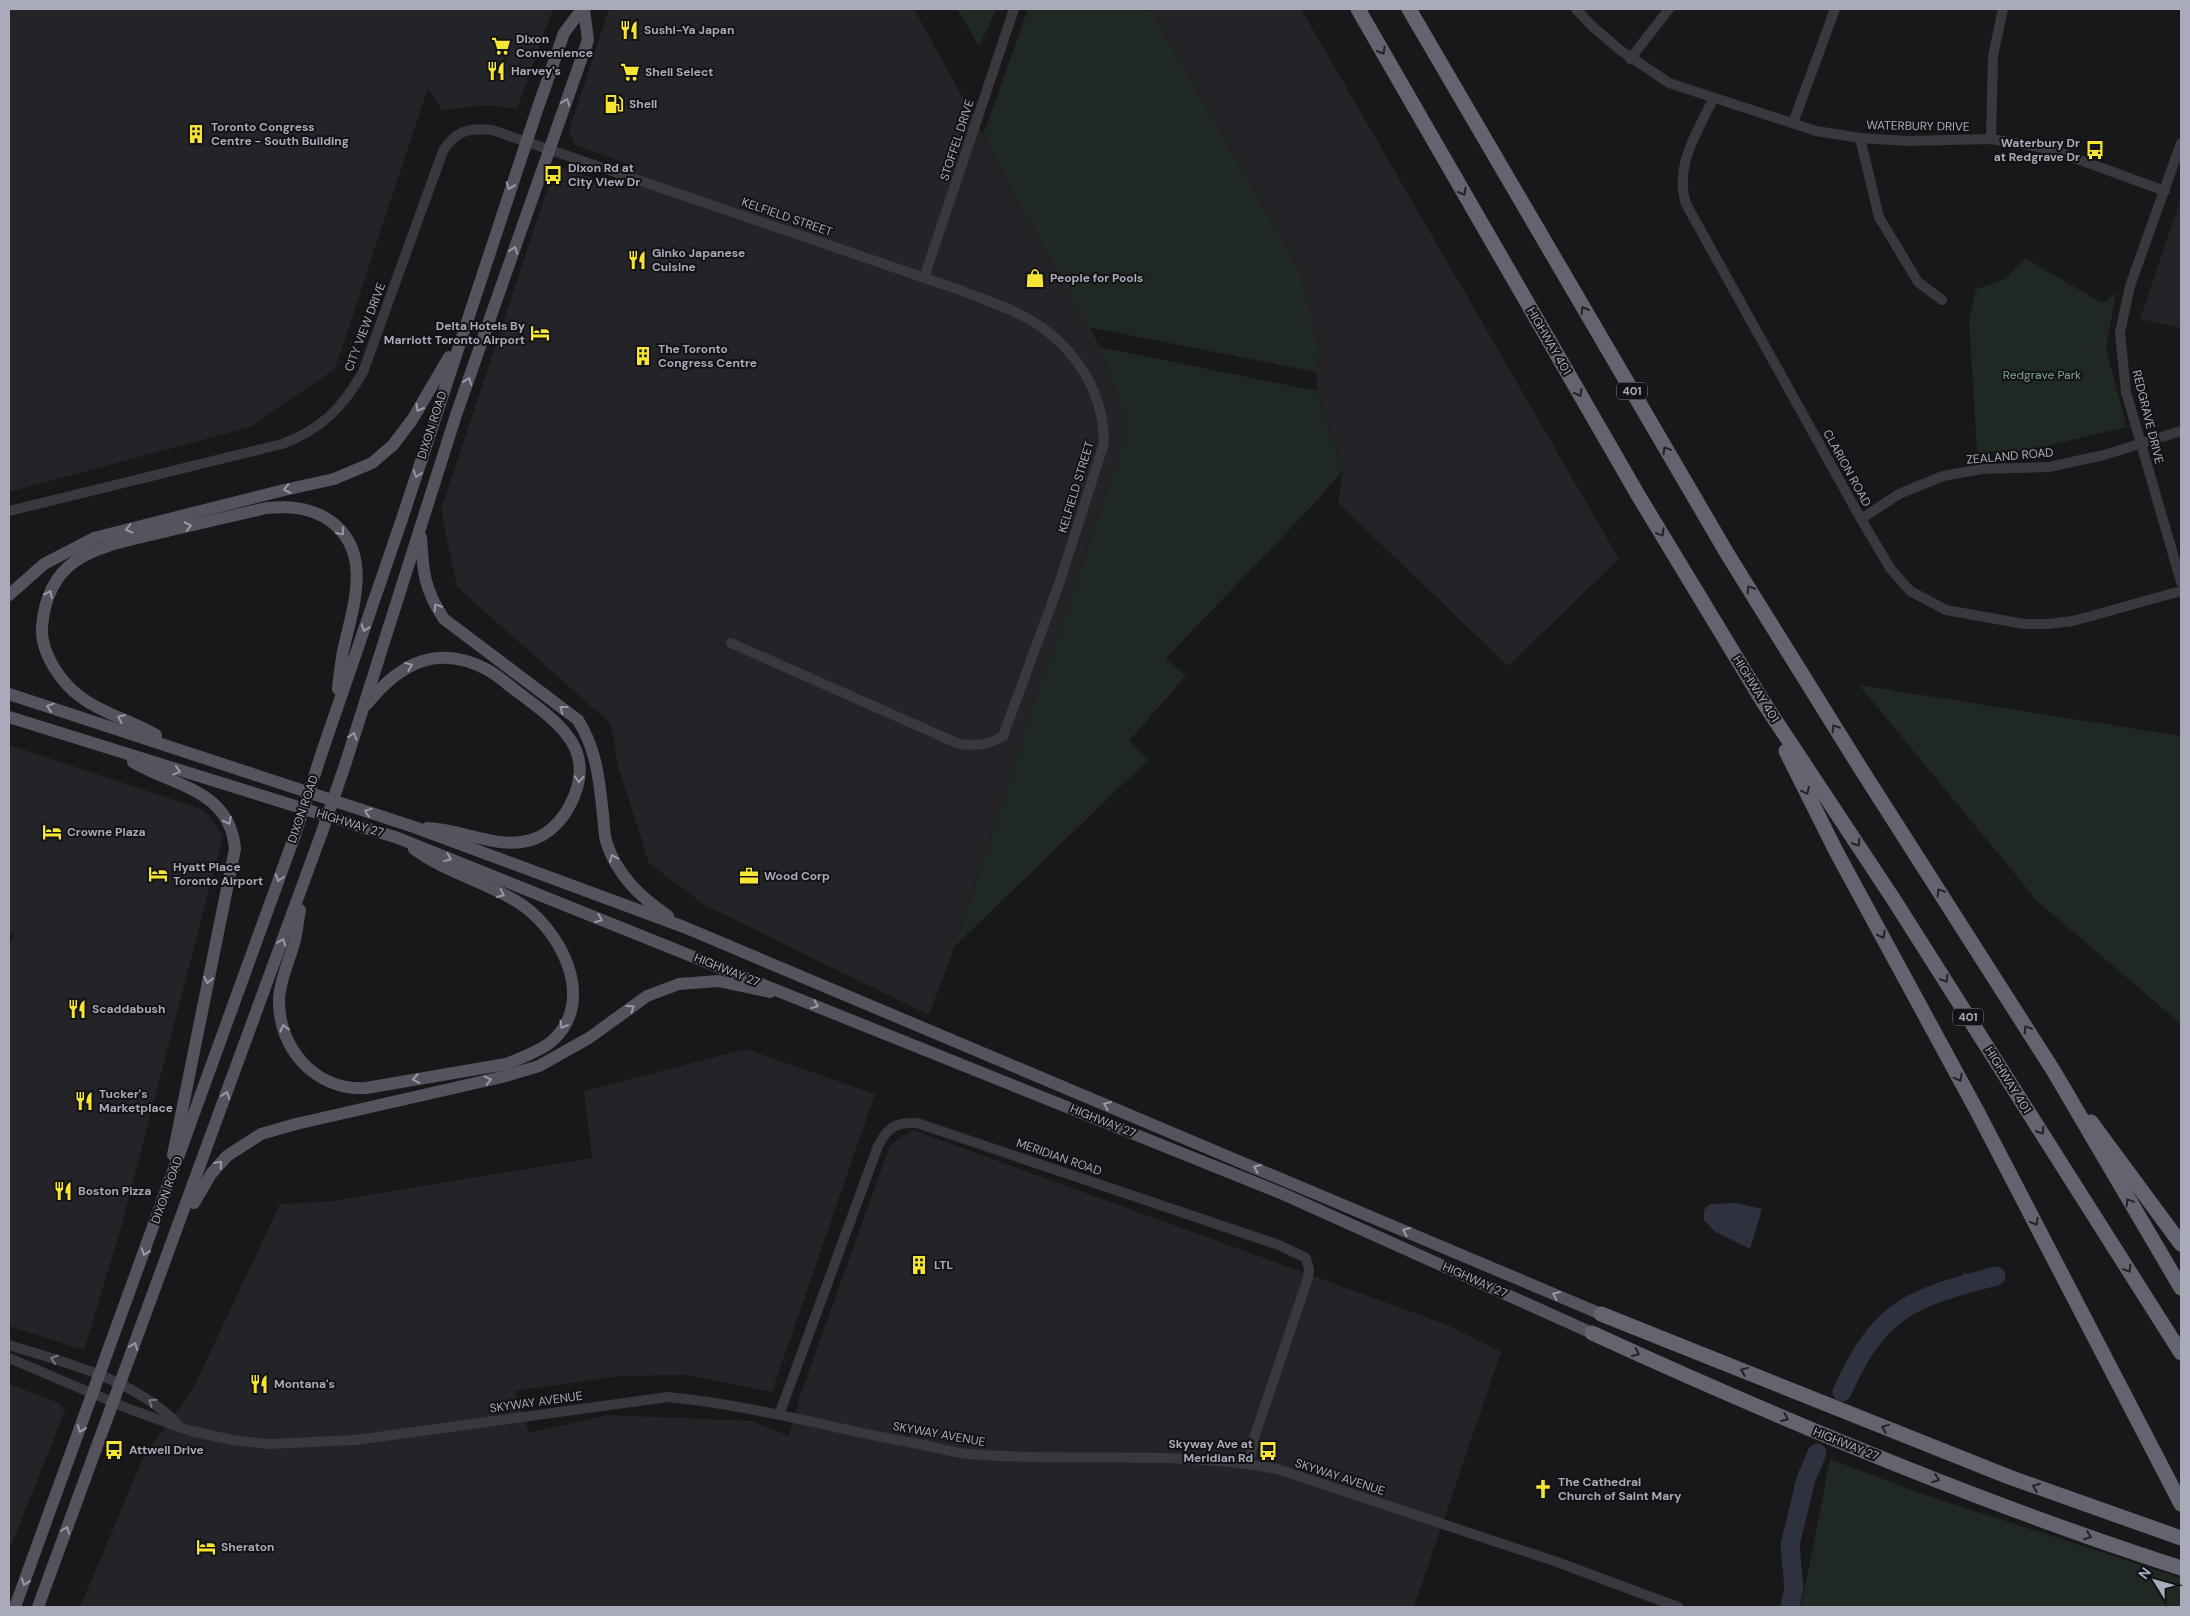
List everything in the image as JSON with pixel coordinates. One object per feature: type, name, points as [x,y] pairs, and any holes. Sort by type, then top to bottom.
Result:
[{"type":"highway","name":"HIGHWAY 401","points":[[1358,9],[1624,470],[1762,700],[1894,900],[2181,1353]]},
{"type":"highway","name":"401","points":[[1409,9],[1728,555],[1861,769],[2053,1070],[2181,1288]]},
{"type":"highway","points":[[1762,700],[1833,845],[1977,1111],[2181,1504]]},
{"type":"highway","points":[[2053,1070],[2181,1244]]},
{"type":"highway","name":"HIGHWAY 27","points":[[1601,1314],[2009,1477],[2181,1538]]},
{"type":"highway","name":"HIGHWAY 27","points":[[1592,1333],[1872,1455],[2056,1524],[2181,1568]]},
{"type":"main road","name":"DIXON ROAD","points":[[15,1607],[296,832],[526,140],[564,33],[583,9]]},
{"type":"main road","name":"DIXON ROAD","points":[[38,1607],[114,1403],[346,762],[456,415],[588,40],[583,9]]},
{"type":"main road","points":[[9,595],[44,564],[94,538],[334,479],[372,463],[393,445],[412,420],[461,336]]},
{"type":"main road","points":[[437,410],[456,415]]},
{"type":"main road","points":[[180,749],[144,728],[95,706],[80,697],[68,685],[55,669],[47,653],[42,631],[46,598],[56,579],[67,567],[94,549],[266,508],[293,507],[317,513],[336,525],[350,542],[355,554],[357,578],[355,601],[343,653],[333,721]]},
{"type":"main road","points":[[420,530],[426,585],[433,602],[444,618],[456,628],[578,720],[590,739],[595,756],[606,839],[613,860],[622,876],[636,890],[657,909],[684,927]]},
{"type":"main road","points":[[362,710],[379,689],[400,670],[426,659],[456,658],[490,671],[560,724],[573,742],[580,772],[579,788],[567,810],[550,831],[531,840],[509,843],[443,828],[414,828]]},
{"type":"main road","name":"HIGHWAY 27","points":[[9,694],[414,828],[684,927],[1601,1314]]},
{"type":"main road","name":"HIGHWAY 27","points":[[9,717],[398,838],[1283,1194],[1592,1333]]},
{"type":"main road","points":[[114,751],[150,772],[188,787],[213,802],[228,820],[233,833],[235,849],[184,1095],[167,1190]]},
{"type":"main road","points":[[306,875],[295,940],[279,998],[284,1033],[291,1050],[307,1068],[323,1080],[353,1089],[366,1088],[506,1064],[526,1056],[551,1042],[563,1026],[569,1013],[573,988],[572,975],[564,954],[546,928],[516,901],[432,862],[398,838]]},
{"type":"main road","points":[[175,1235],[211,1174],[227,1156],[261,1134],[296,1124],[502,1077],[539,1066],[589,1038],[647,996],[662,988],[679,984],[718,981],[748,989],[791,996]]},
{"type":"street","name":"STOFFEL DRIVE","points":[[924,278],[1014,9]]},
{"type":"street","name":"WATERBURY DRIVE","points":[[1576,9],[1592,26],[1630,59],[1669,83],[1713,99],[1816,131],[1860,138],[1906,140],[1991,139],[2050,149],[2165,191]]},
{"type":"street","points":[[1630,59],[1668,9]]},
{"type":"street","points":[[1793,123],[1835,9]]},
{"type":"street","points":[[1991,139],[1993,56],[2003,9]]},
{"type":"street","name":"CLARION ROAD","points":[[1713,99],[1684,160],[1681,188],[1686,204],[1861,519],[1890,568],[1910,591],[1946,610],[2024,624],[2073,621],[2181,591]]},
{"type":"street","name":"CITY VIEW DRIVE","points":[[9,511],[282,444],[318,427],[345,402],[363,372],[434,169],[448,143],[458,133],[475,129],[492,130],[526,140]]},
{"type":"street","points":[[1860,138],[1879,217],[1918,282],[1942,300]]},
{"type":"street","name":"KELFIELD STREET","points":[[526,140],[924,278],[1017,313],[1053,334],[1090,381],[1104,425],[1104,443],[1048,616],[1003,736],[992,743],[982,745],[959,744],[730,643]]},
{"type":"street","name":"REDGRAVE DRIVE","points":[[2181,143],[2130,286],[2120,333],[2126,392],[2181,582]]},
{"type":"street","name":"ZEALAND ROAD","points":[[1861,519],[1899,494],[1943,476],[1982,470],[2049,467],[2104,455],[2181,431]]},
{"type":"street","name":"MERIDIAN ROAD","points":[[779,1415],[878,1146],[886,1131],[893,1127],[917,1122],[1279,1245],[1306,1258],[1309,1269],[1308,1278],[1255,1435],[1249,1463]]},
{"type":"street","points":[[9,1345],[100,1374],[120,1383]]},
{"type":"street","points":[[9,1358],[114,1403]]},
{"type":"street","name":"SKYWAY AVENUE","points":[[120,1383],[135,1390],[162,1408],[180,1426]]},
{"type":"street","name":"SKYWAY AVENUE","points":[[114,1403],[191,1431],[232,1440],[276,1444],[356,1440],[661,1398],[698,1400],[965,1454],[1011,1457],[1096,1457],[1249,1463],[1277,1469],[1557,1562],[1678,1607]]},
{"type":"shaded area","points":[[9,9],[553,9],[517,109],[488,105],[442,110],[428,88],[335,369],[250,427],[9,492]]},
{"type":"shaded area","points":[[609,9],[914,9],[1100,347],[1124,413],[1119,457],[1036,697],[955,946],[929,1015],[706,906],[649,863],[618,766],[611,724],[457,587],[441,510],[551,178],[563,168],[624,189],[631,165],[575,145],[569,131]]},
{"type":"shaded area","points":[[1150,9],[1301,9],[1619,559],[1508,666],[1338,503],[1343,470],[1317,391],[1316,372],[1320,352]]},
{"type":"shaded area","points":[[2181,198],[2181,328],[2140,319]]},
{"type":"shaded area","points":[[9,745],[204,810],[223,836],[120,1231],[84,1350],[9,1326],[9,946],[15,933],[9,935]]},
{"type":"shaded area","points":[[746,1049],[875,1094],[772,1392],[687,1375],[621,1376],[515,1391],[529,1433],[607,1415],[751,1421],[789,1436],[800,1396],[890,1145],[913,1130],[1445,1324],[1501,1352],[1414,1607],[80,1607],[144,1456],[194,1387],[280,1204],[333,1201],[592,1158],[584,1091]]},
{"type":"shaded area","points":[[9,1384],[59,1403],[65,1411],[9,1551]]},
{"type":"green space","points":[[957,9],[997,9],[979,46]]},
{"type":"green space","points":[[1028,9],[1150,9],[1300,271],[1320,352],[1316,372],[1087,327],[983,135]]},
{"type":"green space","name":"Redgrave Park","points":[[2025,258],[2102,303],[2116,293],[2106,349],[2127,427],[2029,450],[1977,453],[1969,320],[1976,289],[2005,279]]},
{"type":"green space","points":[[1100,347],[1317,391],[1343,470],[1313,505],[1166,658],[1186,676],[1129,741],[1148,760],[955,946],[1036,697],[1119,457],[1124,413]]},
{"type":"green space","points":[[1859,685],[2181,736],[2181,1024],[2038,902]]},
{"type":"green space","points":[[1830,1459],[1920,1493],[2181,1578],[2181,1607],[1801,1607]]},
{"type":"water","points":[[1736,1203],[1762,1209],[1750,1249],[1714,1231],[1704,1220],[1704,1210],[1710,1204]]},
{"type":"waterway","points":[[1965,1274],[1972,1282]]},
{"type":"waterway","points":[[1842,1392],[1870,1342],[1885,1324],[1901,1311],[1920,1300],[1996,1276]]},
{"type":"waterway","points":[[1790,1607],[1794,1588],[1790,1545],[1806,1479],[1817,1453]]},
{"type":"place","name":"Sushi-Ya Japan","points":[[629,30]]},
{"type":"place","name":"Dixon Convenience","points":[[501,46]]},
{"type":"place","name":"Harvey's","points":[[496,71]]},
{"type":"place","name":"Shell Select","points":[[630,72]]},
{"type":"place","name":"Shell","points":[[614,104]]},
{"type":"place","name":"Toronto Congress Centre - South Building","points":[[196,134]]},
{"type":"place","name":"Waterbury Dr at Redgrave Dr","points":[[2095,150]]},
{"type":"place","name":"Dixon Rd at City View Dr","points":[[553,175]]},
{"type":"place","name":"Ginko Japanese Cuisine","points":[[637,260]]},
{"type":"place","name":"People for Pools","points":[[1035,278]]},
{"type":"place","name":"Delta Hotels By Marriott Toronto Airport","points":[[540,333]]},
{"type":"place","name":"The Toronto Congress Centre","points":[[643,356]]},
{"type":"place","name":"Crowne Plaza","points":[[52,832]]},
{"type":"place","name":"Hyatt Place Toronto Airport","points":[[158,874]]},
{"type":"place","name":"Wood Corp","points":[[749,876]]},
{"type":"place","name":"Scaddabush","points":[[77,1009]]},
{"type":"place","name":"Tucker's Marketplace","points":[[84,1101]]},
{"type":"place","name":"Boston Pizza","points":[[63,1191]]},
{"type":"place","name":"LTL","points":[[919,1265]]},
{"type":"place","name":"Montana's","points":[[259,1384]]},
{"type":"place","name":"Attwell Drive","points":[[114,1450]]},
{"type":"place","name":"Skyway Ave at Meridian Rd","points":[[1268,1451]]},
{"type":"place","name":"The Cathedral Church of Saint Mary","points":[[1543,1489]]},
{"type":"place","name":"Sheraton","points":[[206,1547]]}]
